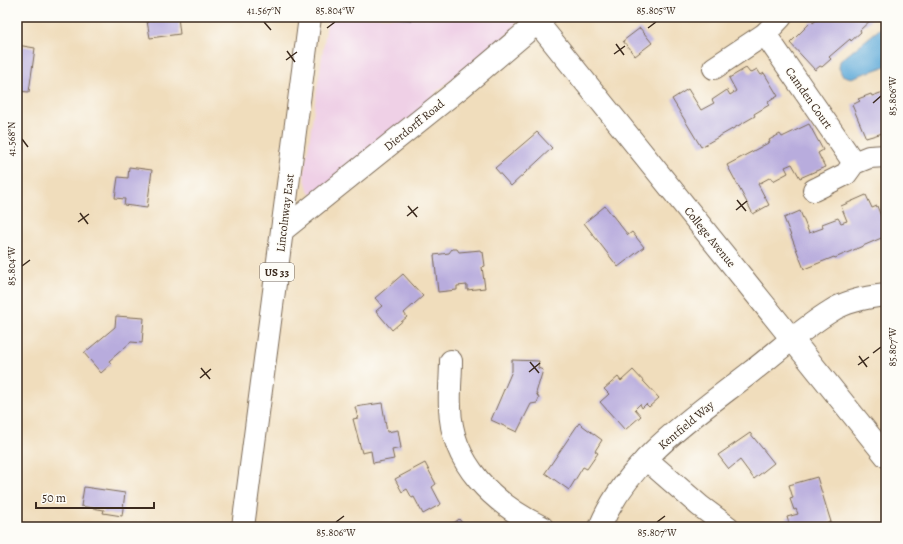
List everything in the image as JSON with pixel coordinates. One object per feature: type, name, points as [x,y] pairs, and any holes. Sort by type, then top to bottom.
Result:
[{"type":"main road","name":"Lincolnway East","points":[[243,527],[310,17]]},
{"type":"main road","points":[[714,68],[765,34],[781,17]]},
{"type":"main road","name":"Dierdorff Road","points":[[282,230],[459,89],[539,19]]},
{"type":"main road","name":"College Avenue","points":[[539,19],[886,456]]},
{"type":"main road","name":"Camden Court","points":[[765,34],[854,163]]},
{"type":"main road","points":[[814,190],[846,174],[854,163],[869,157],[886,156]]},
{"type":"main road","name":"Kentfield Way","points":[[600,527],[620,491],[646,459],[676,432],[792,339],[832,310],[869,297],[886,295]]},
{"type":"main road","points":[[451,361],[450,408],[454,432],[460,450],[474,474],[488,492],[518,516],[542,527]]},
{"type":"main road","points":[[646,459],[700,506],[728,527]]},
{"type":"shaded area","points":[[328,17],[518,17],[518,20],[512,31],[436,92],[435,99],[316,197],[309,193],[304,175]]},
{"type":"water","points":[[886,20],[886,66],[851,78],[842,75],[839,68],[840,61],[882,27]]},
{"type":"building","points":[[168,17],[178,17],[180,34],[150,38],[147,21]]},
{"type":"building","points":[[397,17],[411,17],[411,20]]},
{"type":"building","points":[[699,17],[709,17],[703,22]]},
{"type":"building","points":[[820,17],[874,17],[851,41],[850,39],[829,57],[831,59],[822,67],[820,66],[815,70],[790,43],[812,21],[813,23]]},
{"type":"building","points":[[640,28],[652,43],[635,56],[623,41]]},
{"type":"building","points":[[17,45],[35,48],[29,92],[17,91]]},
{"type":"building","points":[[746,68],[750,73],[757,69],[761,75],[764,73],[778,96],[768,102],[769,105],[754,114],[755,116],[701,147],[672,99],[688,89],[701,110],[714,103],[712,100],[727,90],[730,95],[736,91],[729,78]]},
{"type":"building","points":[[886,91],[886,132],[866,138],[852,105],[860,101],[858,99],[871,94],[872,96]]},
{"type":"building","points":[[809,124],[823,150],[818,153],[825,167],[800,178],[792,164],[785,167],[788,173],[773,181],[771,177],[758,184],[769,205],[753,214],[727,165],[770,142],[769,140],[780,134],[782,137]]},
{"type":"building","points":[[537,132],[552,148],[511,186],[495,168]]},
{"type":"building","points":[[17,149],[23,150],[18,191],[17,191]]},
{"type":"building","points":[[129,167],[152,170],[147,208],[124,205],[125,199],[115,198],[118,177],[128,178]]},
{"type":"building","points":[[866,195],[872,208],[877,206],[886,229],[886,236],[835,258],[834,257],[804,269],[784,218],[800,211],[809,233],[823,228],[822,224],[838,218],[841,223],[847,221],[841,206]]},
{"type":"building","points":[[605,206],[628,235],[632,232],[644,247],[618,267],[584,223]]},
{"type":"building","points":[[452,249],[457,249],[459,252],[481,250],[481,253],[483,252],[485,266],[482,267],[485,288],[467,290],[467,285],[457,286],[457,290],[438,292],[434,255],[449,253]]},
{"type":"building","points":[[403,274],[423,296],[404,313],[407,317],[392,330],[376,311],[382,306],[375,298]]},
{"type":"building","points":[[116,316],[144,318],[142,343],[131,342],[109,361],[111,364],[101,373],[84,353],[115,327]]},
{"type":"building","points":[[512,360],[539,361],[538,368],[543,370],[536,393],[539,398],[537,403],[531,404],[517,432],[491,420],[512,371]]},
{"type":"building","points":[[633,370],[659,398],[649,407],[646,404],[642,408],[640,404],[635,409],[641,416],[625,430],[600,402],[609,394],[604,389],[618,377],[621,381]]},
{"type":"building","points":[[382,403],[387,432],[398,430],[401,448],[392,450],[394,459],[373,463],[371,451],[362,453],[353,419],[358,418],[355,407]]},
{"type":"building","points":[[579,423],[602,440],[595,451],[598,453],[587,469],[583,467],[569,490],[545,473]]},
{"type":"building","points":[[750,433],[774,463],[754,479],[740,460],[729,469],[718,455]]},
{"type":"building","points":[[425,463],[436,484],[432,487],[441,504],[423,514],[414,497],[412,498],[407,489],[402,492],[395,479]]},
{"type":"building","points":[[817,477],[831,522],[815,527],[790,527],[787,517],[798,514],[796,509],[794,510],[790,499],[793,498],[789,485]]},
{"type":"building","points":[[84,487],[125,493],[122,516],[103,513],[104,510],[81,506]]},
{"type":"building","points":[[459,519],[465,527],[449,527]]}]
